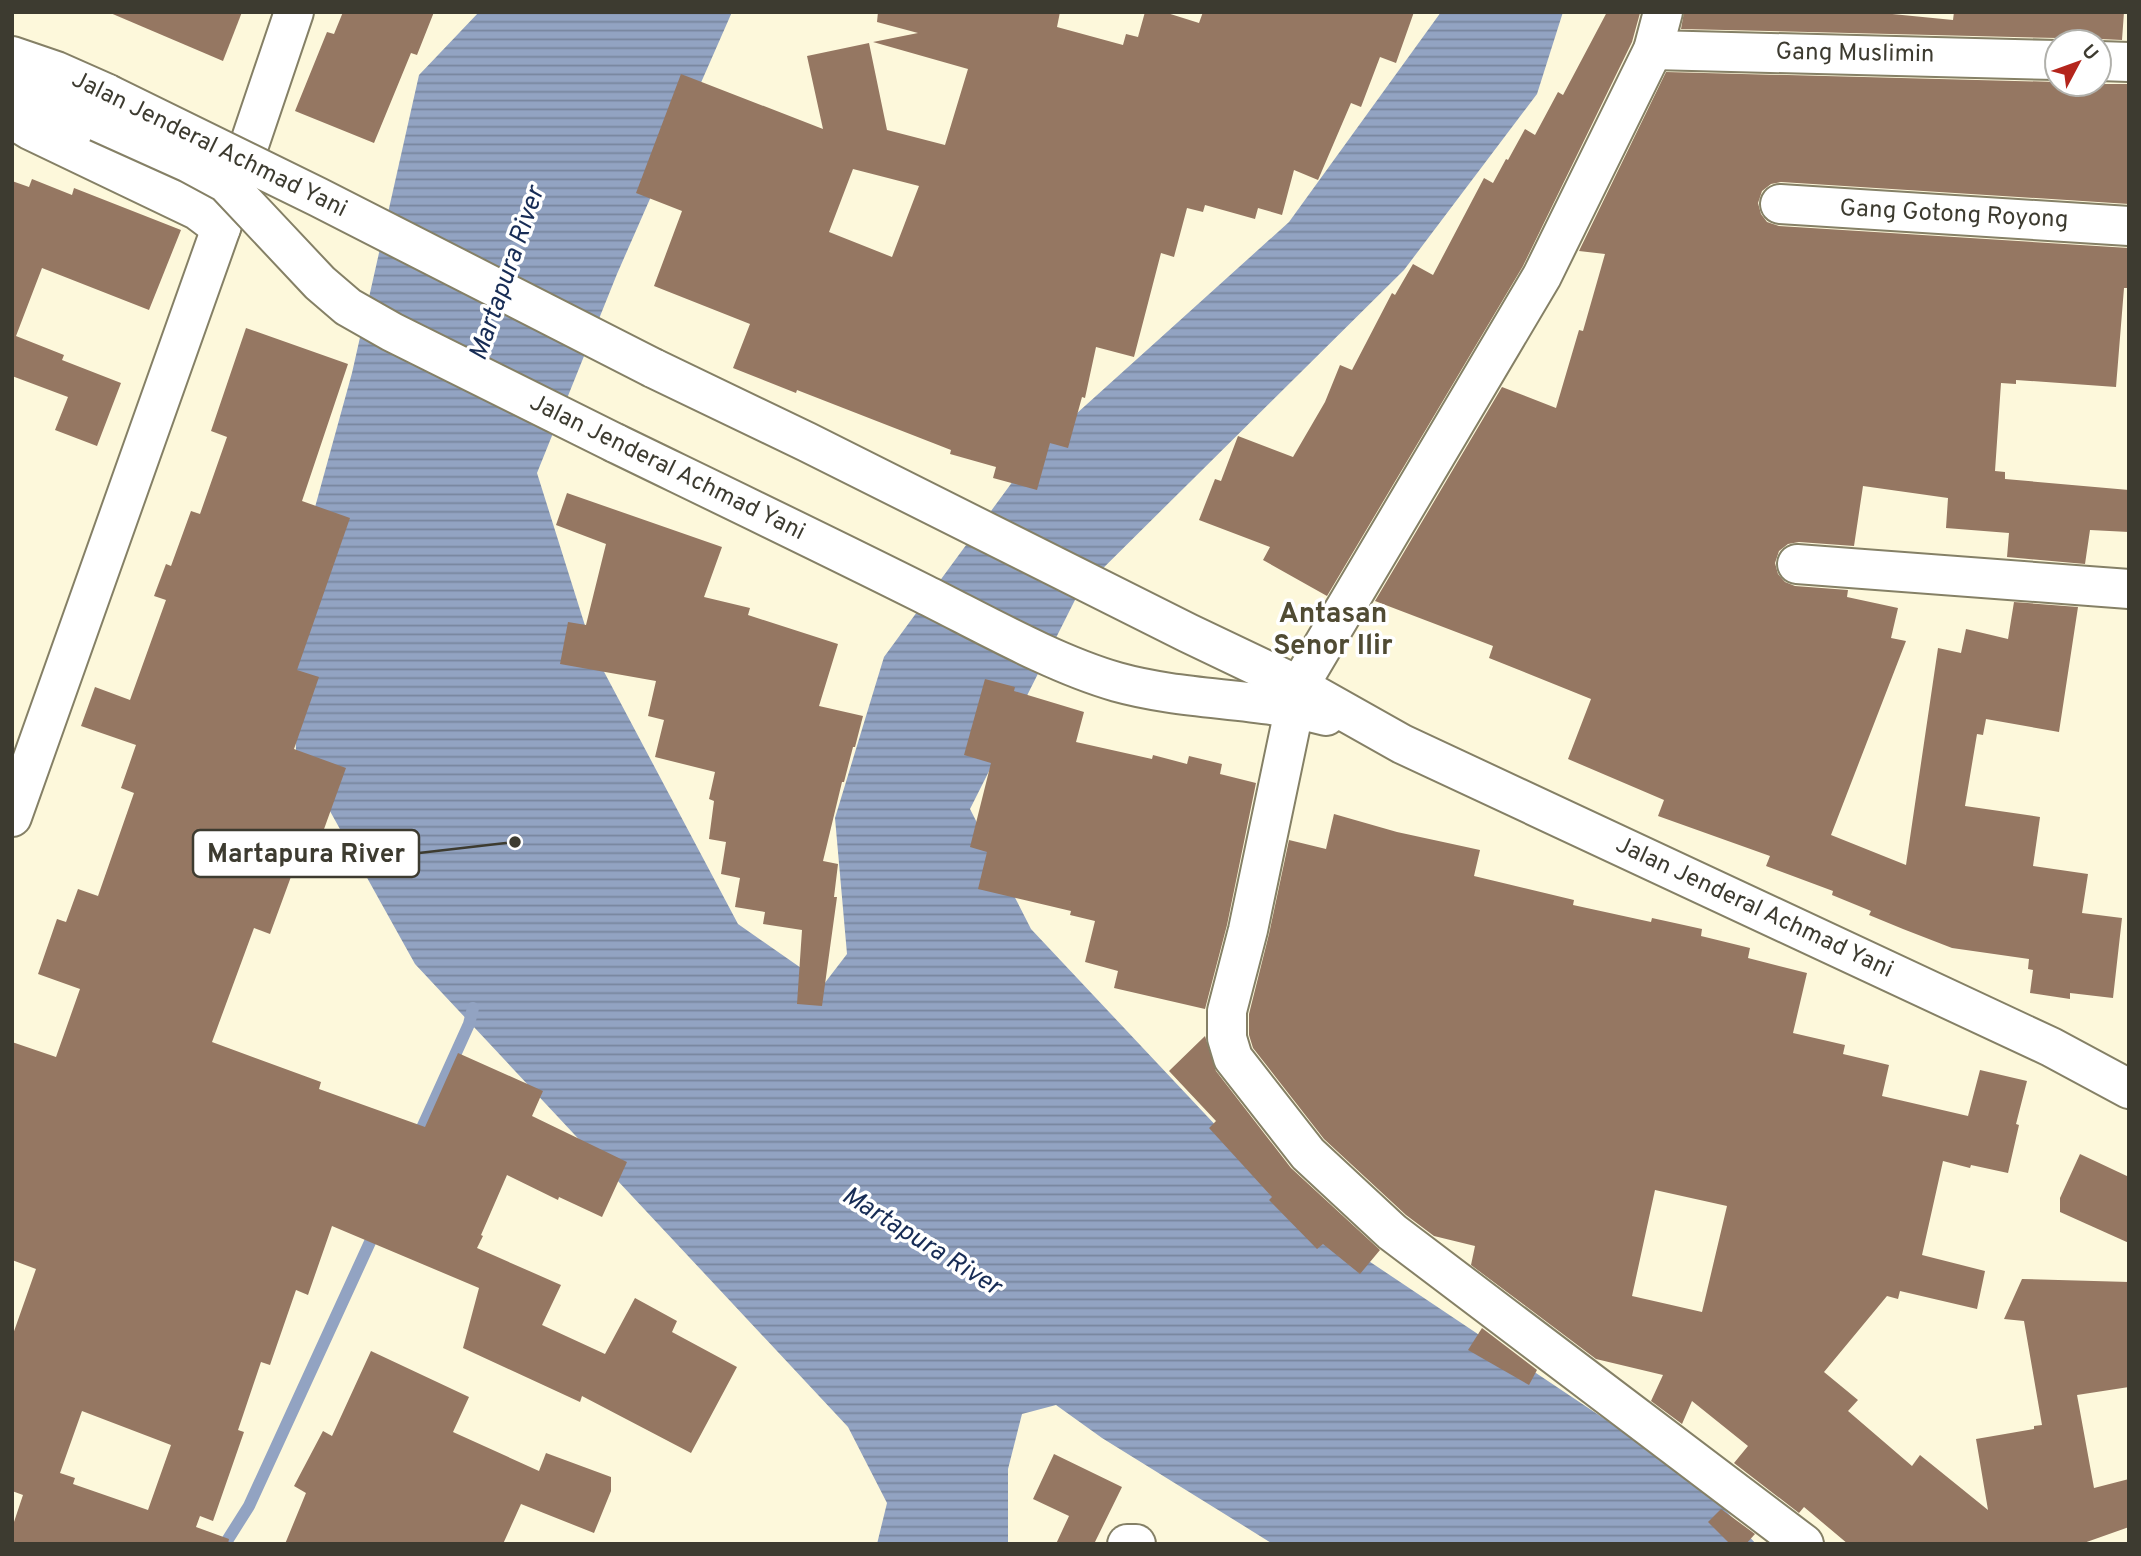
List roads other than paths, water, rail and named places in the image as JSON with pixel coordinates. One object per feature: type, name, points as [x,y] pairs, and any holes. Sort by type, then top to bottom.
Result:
[{"type":"main road","points":[[12,817],[221,228],[294,12]]},
{"type":"main road","points":[[1663,12],[1653,50],[1542,276],[1296,696],[1271,824],[1227,1011],[1227,1038],[1233,1058],[1308,1154],[1392,1232],[1804,1544]]},
{"type":"main road","name":"Gang Muslimin","points":[[1653,50],[2043,60]]},
{"type":"main road","name":"Jalan Jenderal Achmad Yani","points":[[12,56],[56,71],[103,108],[189,163],[226,183],[320,283],[348,307],[392,332],[1062,661],[1115,682],[1165,694],[1296,696]]},
{"type":"main road","name":"Jalan Jenderal Achmad Yani","points":[[12,91],[103,108],[318,197],[653,369],[1036,556],[1188,634],[1296,696],[1378,730],[1414,750],[2051,1048],[2129,1089]]},
{"type":"main road","points":[[12,119],[197,210],[221,228]]},
{"type":"main road","name":"Gang Gotong Royong","points":[[1780,204],[2129,226]]},
{"type":"main road","points":[[1797,564],[2129,589]]},
{"type":"main road","points":[[1127,1544],[1136,1544]]},
{"type":"water","points":[[479,12],[732,12],[617,274],[537,473],[593,651],[738,924],[824,984],[847,954],[835,818],[884,657],[1035,451],[1289,222],[1441,12],[1563,12],[1537,94],[1404,270],[1079,592],[970,809],[1031,929],[1300,1215],[1702,1484],[1756,1544],[1273,1544],[1102,1438],[1056,1405],[1022,1414],[1008,1469],[1008,1544],[877,1544],[887,1503],[848,1427],[415,964],[296,750],[290,598],[352,373],[419,75]]},
{"type":"waterway","points":[[417,1139],[469,1024],[473,1008]]},
{"type":"waterway","points":[[225,1544],[249,1506],[376,1229]]},
{"type":"place","name":"Martapura River","points":[[515,842]]},
{"type":"district","name":"Antasan Senor Ilir","points":[[1333,631]]}]
